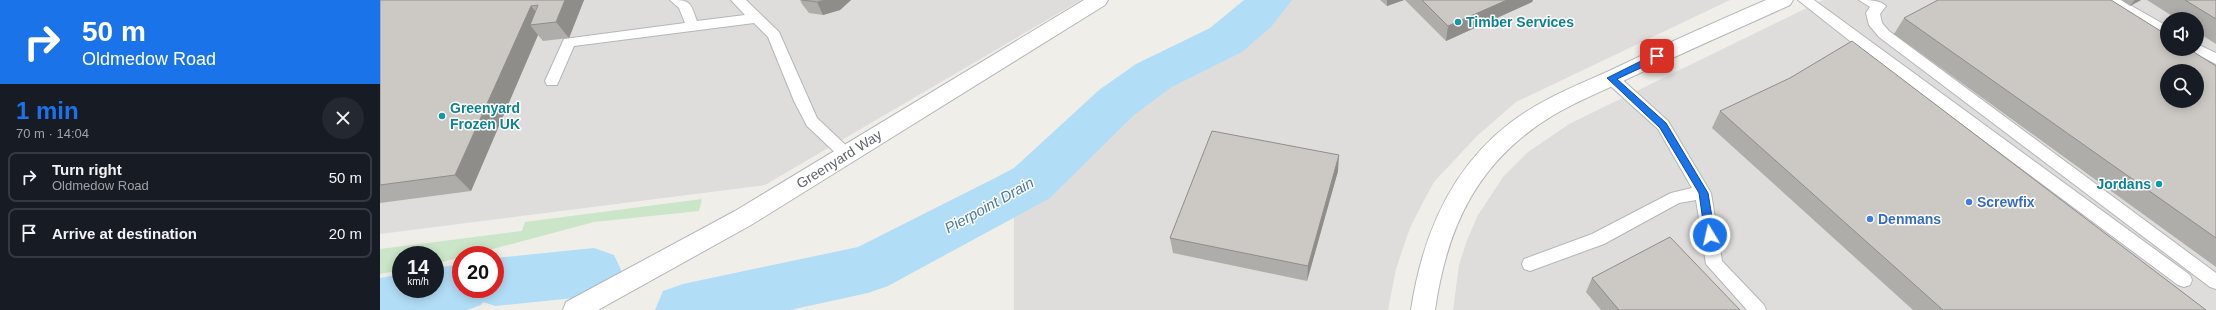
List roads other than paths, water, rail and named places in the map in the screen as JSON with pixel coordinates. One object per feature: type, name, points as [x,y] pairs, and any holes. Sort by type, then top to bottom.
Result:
[{"type":"street","name":"Greenyard Way","points":[[575,310],[743,218],[1098,0]]},
{"type":"street","points":[[1423,310],[1425,282],[1433,250],[1443,223],[1460,192],[1489,157],[1512,135],[1543,111],[1611,78],[1783,0]]},
{"type":"lane","points":[[677,0],[685,6],[694,26]]},
{"type":"lane","points":[[738,0],[774,34],[801,101],[812,122],[847,155]]},
{"type":"lane","points":[[1805,0],[1861,43],[2184,280]]},
{"type":"lane","points":[[2111,0],[2160,28]]},
{"type":"lane","points":[[1872,3],[1876,25],[1884,34],[1936,71],[2216,282]]},
{"type":"lane","points":[[552,81],[569,42],[757,18]]},
{"type":"lane","points":[[2204,53],[2216,59]]},
{"type":"lane","points":[[1611,78],[1663,126],[1703,193],[1714,264],[1758,310]]},
{"type":"lane","points":[[1530,264],[1598,238],[1676,197],[1703,193]]},
{"type":"waterway","name":"Pierpoint Drain","points":[[683,309],[868,269],[1014,193],[1032,183],[1116,103],[1153,76],[1226,40],[1255,16],[1270,0]]},
{"type":"waterway","name":"Pierpoint Drain","points":[[504,281],[594,272]]},
{"type":"waterway","name":"Pierpoint Drain","points":[[380,303],[452,290]]},
{"type":"place","name":"Timber Services","points":[[1458,22]]},
{"type":"place","name":"Greenyard Frozen UK","points":[[442,116]]},
{"type":"place","name":"Jordans","points":[[2159,184]]},
{"type":"place","name":"Screwfix","points":[[1969,202]]},
{"type":"place","name":"Denmans","points":[[1870,219]]}]
